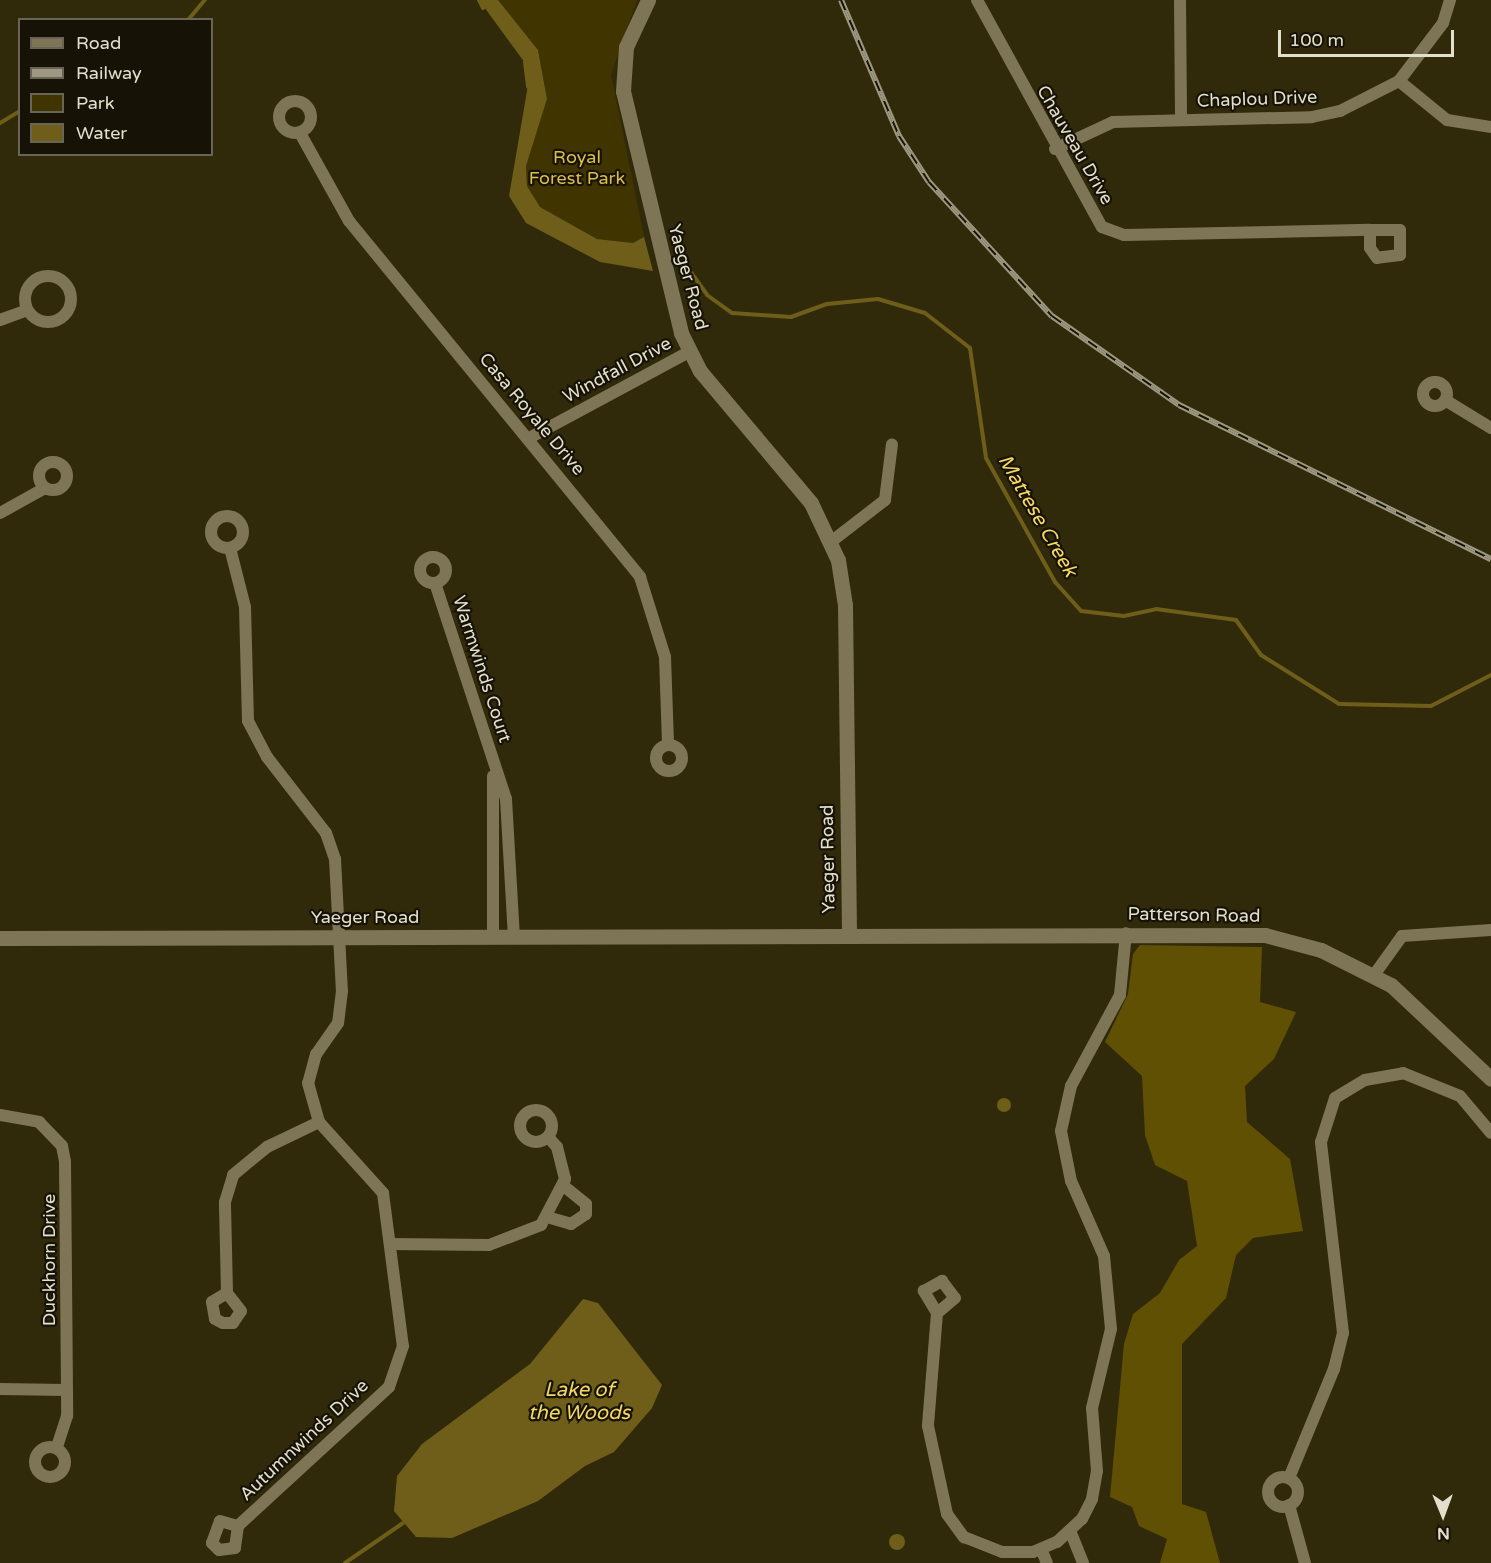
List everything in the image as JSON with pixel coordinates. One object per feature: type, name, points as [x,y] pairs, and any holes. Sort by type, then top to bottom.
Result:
[{"type":"street","name":"Yaeger Road","points":[[0,938],[849,933],[845,605],[832,541],[797,483],[689,352],[666,278],[623,91],[626,46],[648,0]]},
{"type":"street","name":"Chauveau Drive","points":[[976,0],[1055,149],[1102,227],[1124,235],[1370,230]]},
{"type":"street","points":[[1180,0],[1181,120]]},
{"type":"street","name":"Chaplou Drive","points":[[1055,149],[1105,123],[1312,117],[1340,111],[1399,81],[1443,23],[1450,0]]},
{"type":"street","points":[[1399,81],[1447,120],[1491,127]]},
{"type":"street","name":"Casa Royale Drive","points":[[300,133],[349,221],[531,437],[640,577],[651,601],[665,657],[668,745]]},
{"type":"street","points":[[0,320],[27,310]]},
{"type":"street","name":"Windfall Drive","points":[[531,437],[689,352]]},
{"type":"street","points":[[1446,400],[1491,428]]},
{"type":"street","points":[[832,541],[885,500],[892,444]]},
{"type":"street","points":[[0,513],[45,488]]},
{"type":"street","name":"Autumnwinds Drive","points":[[230,548],[245,607],[248,721],[267,757],[326,833],[335,859],[339,937],[338,1023],[316,1054],[308,1083],[319,1122],[383,1193],[403,1346],[389,1387],[238,1526]]},
{"type":"street","name":"Warmwinds Court","points":[[435,583],[494,765],[510,835],[514,936]]},
{"type":"street","name":"Warmwinds Court","points":[[493,936],[494,765]]},
{"type":"street","points":[[1374,975],[1402,936],[1491,930]]},
{"type":"street","name":"Patterson Road","points":[[849,933],[1265,935],[1321,950],[1374,975],[1432,1018],[1491,1079]]},
{"type":"street","points":[[937,1314],[928,1426],[944,1508],[962,1534],[988,1548],[1041,1549],[1071,1533],[1092,1499],[1098,1472],[1092,1408],[1111,1329],[1111,1296],[1104,1256],[1062,1155],[1061,1131],[1071,1086],[1120,995],[1126,933]]},
{"type":"street","points":[[1289,1478],[1334,1368],[1343,1332],[1323,1178],[1327,1113],[1335,1098],[1357,1083],[1402,1073],[1460,1096],[1491,1133]]},
{"type":"street","name":"Duckhorn Drive","points":[[0,1115],[39,1122],[62,1146],[67,1182],[67,1416],[57,1447]]},
{"type":"street","points":[[227,1293],[225,1202],[233,1175],[267,1148],[319,1122]]},
{"type":"street","points":[[391,1244],[489,1245],[520,1237],[547,1217],[564,1186],[564,1168],[548,1137]]},
{"type":"street","points":[[547,1217],[571,1224],[586,1214],[586,1204],[564,1186]]},
{"type":"street","points":[[0,1389],[66,1390]]},
{"type":"street","points":[[1289,1478],[1298,1494],[1289,1505]]},
{"type":"street","points":[[1289,1478],[1275,1479],[1268,1491],[1275,1504],[1289,1505]]},
{"type":"street","points":[[1289,1505],[1305,1563]]},
{"type":"street","points":[[1071,1533],[1083,1563]]},
{"type":"street","points":[[1041,1549],[1047,1563]]},
{"type":"green space","name":"Royal Forest Park","points":[[498,0],[637,0],[611,75],[644,237],[633,243],[597,239],[540,207],[527,186],[526,166],[547,99],[538,50]]},
{"type":"shaded area","points":[[1140,945],[1262,947],[1260,1002],[1296,1012],[1274,1059],[1245,1086],[1247,1122],[1290,1159],[1303,1231],[1253,1238],[1236,1255],[1226,1298],[1182,1344],[1182,1504],[1206,1512],[1220,1563],[1160,1563],[1167,1539],[1139,1526],[1132,1507],[1110,1497],[1124,1344],[1133,1314],[1160,1293],[1179,1260],[1197,1246],[1187,1181],[1155,1165],[1145,1135],[1142,1076],[1105,1042],[1128,994],[1133,954]]},
{"type":"water","points":[[479,0],[498,0],[538,50],[547,99],[526,166],[527,186],[540,207],[597,239],[633,243],[644,237],[653,271],[600,262],[526,223],[509,196],[528,85],[525,63]]},
{"type":"water","points":[[1004,1098],[1009,1100],[1011,1105],[1009,1110],[1004,1112],[999,1110],[997,1105],[999,1100]]},
{"type":"water","name":"Lake of the Woods","points":[[583,1299],[598,1303],[662,1385],[652,1408],[614,1452],[585,1466],[538,1501],[452,1538],[416,1537],[394,1511],[397,1476],[422,1444],[530,1364]]},
{"type":"water","points":[[894,1534],[900,1534],[905,1542],[903,1548],[894,1550],[889,1545],[889,1539]]},
{"type":"waterway","points":[[190,18],[205,0]]},
{"type":"waterway","name":"Mattese Creek","points":[[479,0],[483,8]]},
{"type":"waterway","name":"Mattese Creek","points":[[525,62],[528,87]]},
{"type":"waterway","points":[[0,123],[18,112]]},
{"type":"waterway","name":"Mattese Creek","points":[[668,259],[687,267],[707,295],[732,313],[791,317],[827,304],[878,299],[925,313],[970,348],[986,458],[1055,582],[1081,611],[1124,616],[1156,609],[1236,620],[1261,655],[1339,704],[1431,706],[1491,675]]},
{"type":"waterway","points":[[345,1563],[403,1523]]},
{"type":"railway","points":[[841,0],[899,136],[929,182],[1052,316],[1179,405],[1491,559]]}]
